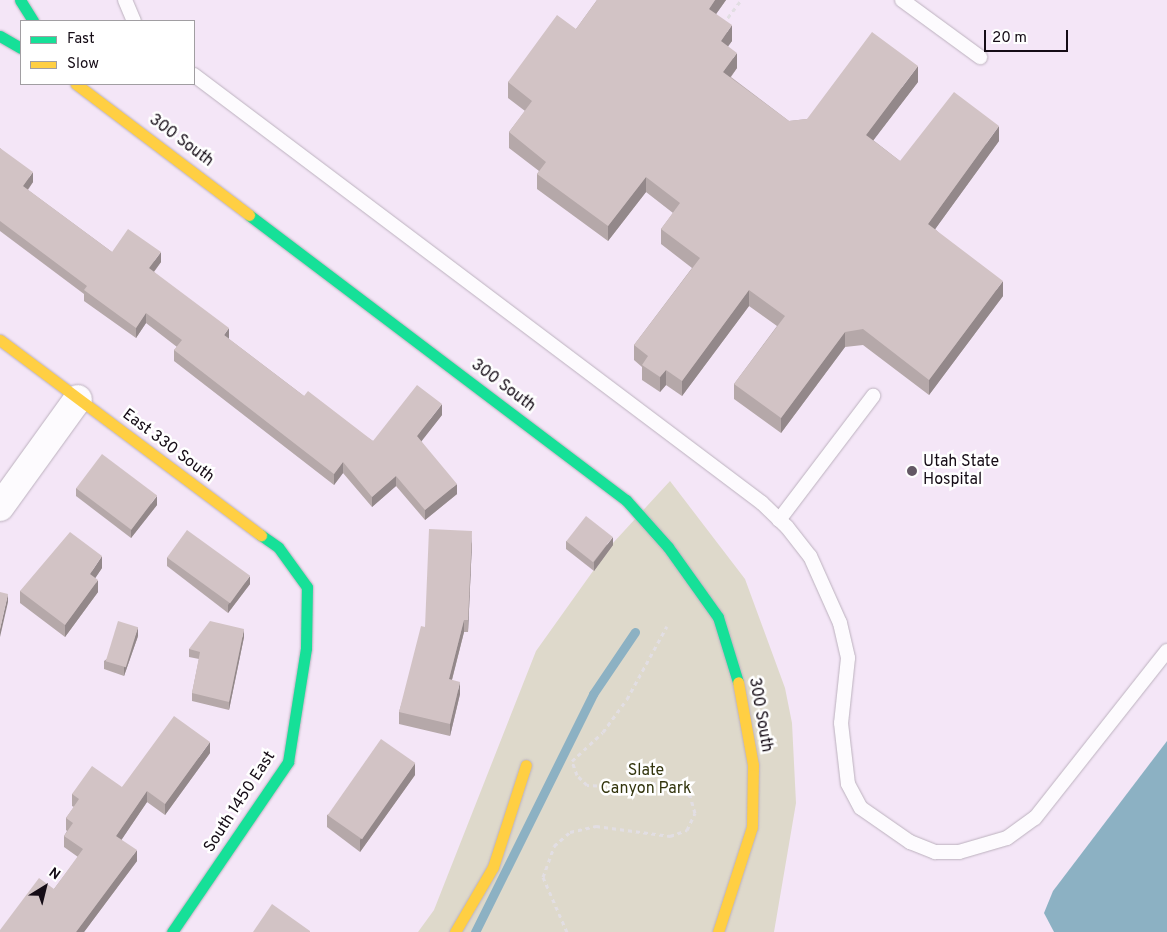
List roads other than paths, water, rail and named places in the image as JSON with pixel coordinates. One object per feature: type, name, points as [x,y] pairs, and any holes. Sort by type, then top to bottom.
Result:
[{"type":"street","points":[[20,0],[33,20]]},
{"type":"street","points":[[0,36],[20,47]]},
{"type":"street","name":"300 South","points":[[77,85],[121,115],[626,500],[668,547],[718,617],[742,691],[753,765],[752,827],[718,932]]},
{"type":"street","name":"300 South","points":[[89,85],[121,115]]},
{"type":"street","name":"East 330 South","points":[[0,340],[278,547],[307,588]]},
{"type":"street","points":[[0,508],[78,399]]},
{"type":"street","name":"South 1450 East","points":[[172,932],[288,762],[297,728],[306,648],[307,588]]},
{"type":"street","points":[[455,932],[493,867],[526,765]]},
{"type":"lane","points":[[125,0],[134,20]]},
{"type":"lane","points":[[902,0],[980,57]]},
{"type":"lane","points":[[195,76],[779,520],[810,556],[840,623],[848,658],[841,723],[848,784],[862,808],[885,826],[936,852],[959,852],[1007,838],[1035,818],[1167,651]]},
{"type":"lane","points":[[779,520],[873,396]]},
{"type":"water","points":[[1167,741],[1167,932],[1054,932],[1044,913],[1053,891]]},
{"type":"waterway","points":[[475,932],[593,694],[635,632]]},
{"type":"place","name":"Utah State Hospital","points":[[912,471]]},
{"type":"park label","name":"Slate Canyon Park","points":[[646,780]]}]
